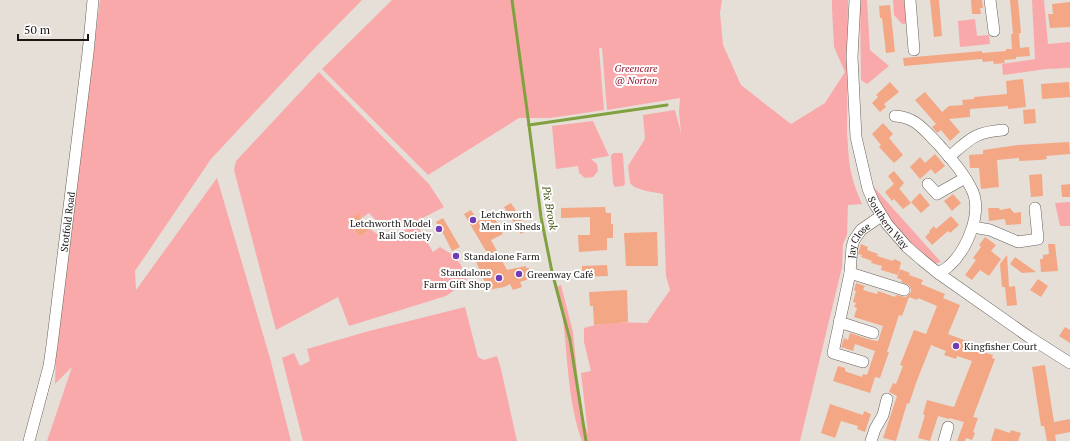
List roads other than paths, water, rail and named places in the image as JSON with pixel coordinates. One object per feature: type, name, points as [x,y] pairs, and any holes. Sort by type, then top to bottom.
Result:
[{"type":"street","name":"Stotfold Road","points":[[29,441],[49,366],[88,53],[93,0]]},
{"type":"street","name":"Southern Way","points":[[855,0],[852,57],[856,136],[868,189],[881,216],[907,247],[938,273],[1070,363]]},
{"type":"street","points":[[910,0],[914,50]]},
{"type":"street","points":[[990,0],[994,31]]},
{"type":"street","points":[[895,116],[906,118],[917,123],[949,157],[966,178],[973,193],[975,216],[973,227],[960,253],[948,266],[938,273]]},
{"type":"street","points":[[949,157],[979,134],[1003,130]]},
{"type":"street","points":[[928,184],[937,194],[966,178]]},
{"type":"street","points":[[973,227],[990,230],[1018,242],[1038,239],[1035,208]]},
{"type":"street","name":"Jay Close","points":[[863,362],[833,353],[850,273],[854,240],[861,230],[881,216]]},
{"type":"street","name":"Jay Close","points":[[850,273],[904,290]]},
{"type":"street","points":[[839,322],[873,333]]},
{"type":"street","points":[[871,441],[875,429],[883,415],[888,399]]},
{"type":"street","points":[[944,441],[948,427]]},
{"type":"waterway","name":"Pix Brook","points":[[512,0],[541,217],[552,272],[570,340],[586,441]]},
{"type":"waterway","points":[[529,125],[667,105]]},
{"type":"place","name":"Letchworth Men in Sheds","points":[[473,220]]},
{"type":"place","name":"Letchworth Model Rail Society","points":[[439,229]]},
{"type":"place","name":"Standalone Farm","points":[[456,256]]},
{"type":"place","name":"Greenway Café","points":[[519,274]]},
{"type":"place","name":"Standalone Farm Gift Shop","points":[[499,278]]},
{"type":"place","name":"Kingfisher Court","points":[[956,346]]},
{"type":"park label","name":"Greencare @ Norton","points":[[636,74]]}]
